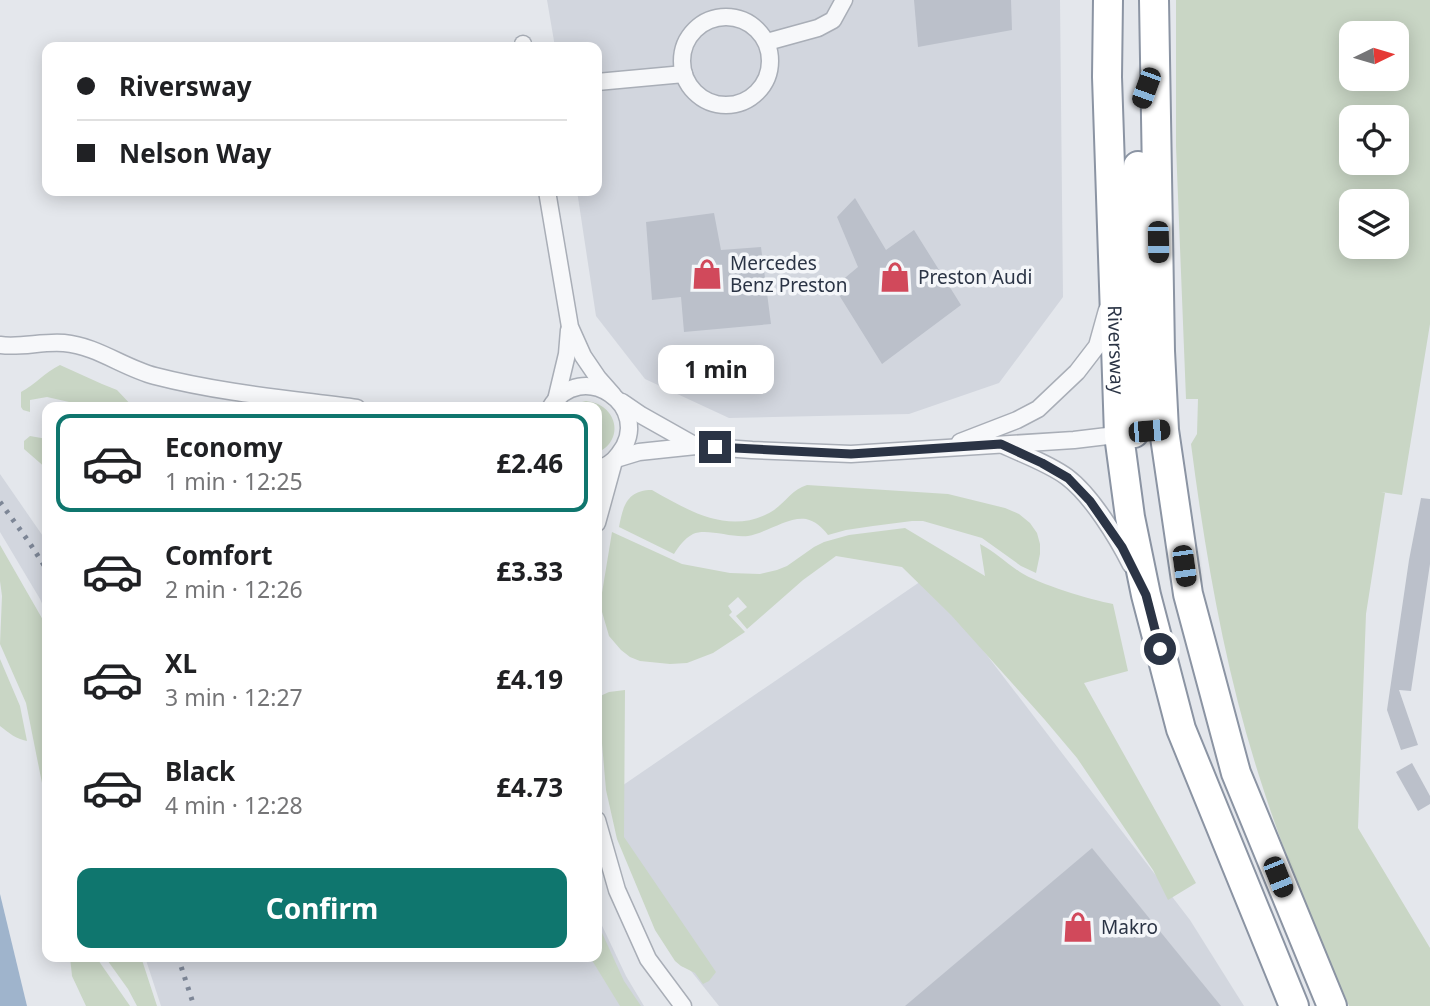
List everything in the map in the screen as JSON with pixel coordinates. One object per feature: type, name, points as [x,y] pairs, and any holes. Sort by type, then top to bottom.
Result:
[{"type":"highway","name":"Riversway","points":[[1108,0],[1107,77],[1113,281],[1127,434],[1130,517],[1146,595],[1181,729],[1294,1006]]},
{"type":"highway","points":[[1154,0],[1160,351],[1164,430],[1188,594],[1236,773],[1332,1006]]},
{"type":"highway","points":[[1127,434],[1143,416],[1138,277],[1138,111],[1154,65]]},
{"type":"street","points":[[767,42],[818,28],[833,20],[844,0]]},
{"type":"street","points":[[732,16],[752,24],[767,42],[771,59],[766,82],[757,93],[742,102],[727,105],[712,103],[699,96],[684,74],[682,61],[692,32],[704,22],[716,17],[732,16]]},
{"type":"street","points":[[602,82],[684,74]]},
{"type":"street","points":[[548,196],[570,327],[583,356],[625,409],[629,422],[624,449],[615,460],[602,506]]},
{"type":"street","points":[[948,447],[1038,409],[1077,372],[1097,346],[1113,281]]},
{"type":"street","points":[[552,402],[567,354],[570,327]]},
{"type":"street","points":[[0,345],[11,347],[64,343],[87,348],[137,371],[195,386],[313,402]]},
{"type":"street","points":[[553,402],[566,391],[577,387],[602,389],[696,446]]},
{"type":"street","points":[[602,466],[639,452],[696,446],[851,454],[1164,430]]},
{"type":"street","points":[[1001,444],[1068,478],[1090,501],[1122,547],[1146,595]]},
{"type":"street","points":[[602,851],[648,959],[683,1006]]},
{"type":"shaded area","points":[[547,0],[1060,0],[1063,297],[999,383],[909,414],[729,418],[645,379],[596,316],[578,196],[602,196],[602,42],[554,42]]},
{"type":"shaded area","points":[[0,474],[42,535],[42,604],[40,599],[0,532]]},
{"type":"shaded area","points":[[927,577],[1190,920],[1244,1006],[719,1006],[679,956],[626,850],[613,792]]},
{"type":"shaded area","points":[[602,926],[644,1006],[161,1006],[147,962],[602,962]]},
{"type":"green space","points":[[1176,0],[1430,0],[1430,324],[1402,495],[1381,492],[1385,493],[1366,614],[1358,828],[1430,948],[1430,1006],[1349,1006],[1314,925],[1272,816],[1238,703],[1203,531],[1191,444],[1197,434],[1198,399],[1186,399],[1176,146]]},
{"type":"green space","points":[[60,365],[117,390],[128,402],[69,402],[47,397],[30,400],[30,412],[23,410],[21,392]]},
{"type":"green space","points":[[602,407],[611,415],[614,423],[612,440],[602,450]]},
{"type":"green space","points":[[30,436],[42,438],[42,465],[24,449],[24,441]]},
{"type":"green space","points":[[807,485],[948,494],[1005,508],[1019,514],[1037,533],[1040,554],[1036,573],[1021,566],[982,538],[923,521],[873,526],[828,535],[821,527],[806,519],[785,522],[748,536],[699,532],[687,538],[674,554],[619,527],[628,501],[632,496],[644,491],[652,490],[708,517],[737,522],[767,514]]},
{"type":"green space","points":[[905,528],[985,576],[980,544],[1039,582],[1113,604],[1128,671],[1084,683],[1196,883],[1168,900],[1153,870],[1077,758],[951,615],[902,567],[836,556],[803,580],[747,629],[736,616],[747,607],[738,597],[728,606],[732,612],[729,615],[745,632],[713,653],[687,663],[640,661],[621,650],[609,636],[602,612],[602,593],[612,532],[682,564],[730,573],[760,574],[787,566],[824,542],[849,535]]},
{"type":"green space","points":[[0,545],[42,618],[42,783],[26,703],[0,644]]},
{"type":"green space","points":[[0,659],[20,706],[27,741],[0,726]]},
{"type":"green space","points":[[625,690],[624,837],[716,972],[703,984],[695,973],[675,961],[655,930],[617,839],[606,790],[602,744],[602,695]]},
{"type":"green space","points":[[602,933],[624,981],[641,1006],[620,1006],[593,962],[602,962]]},
{"type":"green space","points":[[71,962],[99,962],[130,1006],[86,1006],[72,976]]},
{"type":"green space","points":[[109,962],[143,962],[157,1006],[137,1006]]},
{"type":"water","points":[[0,894],[27,1006],[0,1006]]},
{"type":"building","points":[[914,0],[1011,0],[1012,30],[918,47]]},
{"type":"building","name":"Preston Audi","points":[[855,198],[886,250],[914,230],[961,305],[882,364],[834,287],[858,267],[837,217]]},
{"type":"building","name":"Mercedes Benz Preston","points":[[714,213],[721,250],[761,247],[771,324],[684,332],[681,297],[652,300],[646,222]]},
{"type":"building","points":[[1421,498],[1430,499],[1430,564],[1411,691],[1399,690],[1418,745],[1401,750],[1387,710]]},
{"type":"building","points":[[1412,763],[1430,796],[1430,804],[1418,811],[1396,772]]},
{"type":"building","name":"Makro","points":[[1092,848],[1221,1006],[905,1006]]},
{"type":"railway","points":[[0,502],[42,562]]},
{"type":"railway","points":[[180,962],[194,1006]]},
{"type":"place","name":"Mercedes Benz Preston","points":[[707,274]]},
{"type":"place","name":"Preston Audi","points":[[895,277]]},
{"type":"place","name":"Makro","points":[[1078,927]]},
{"type":"route","points":[[715,447],[851,454],[1001,444],[1068,478],[1090,501],[1122,547],[1146,595],[1160,649]]}]
